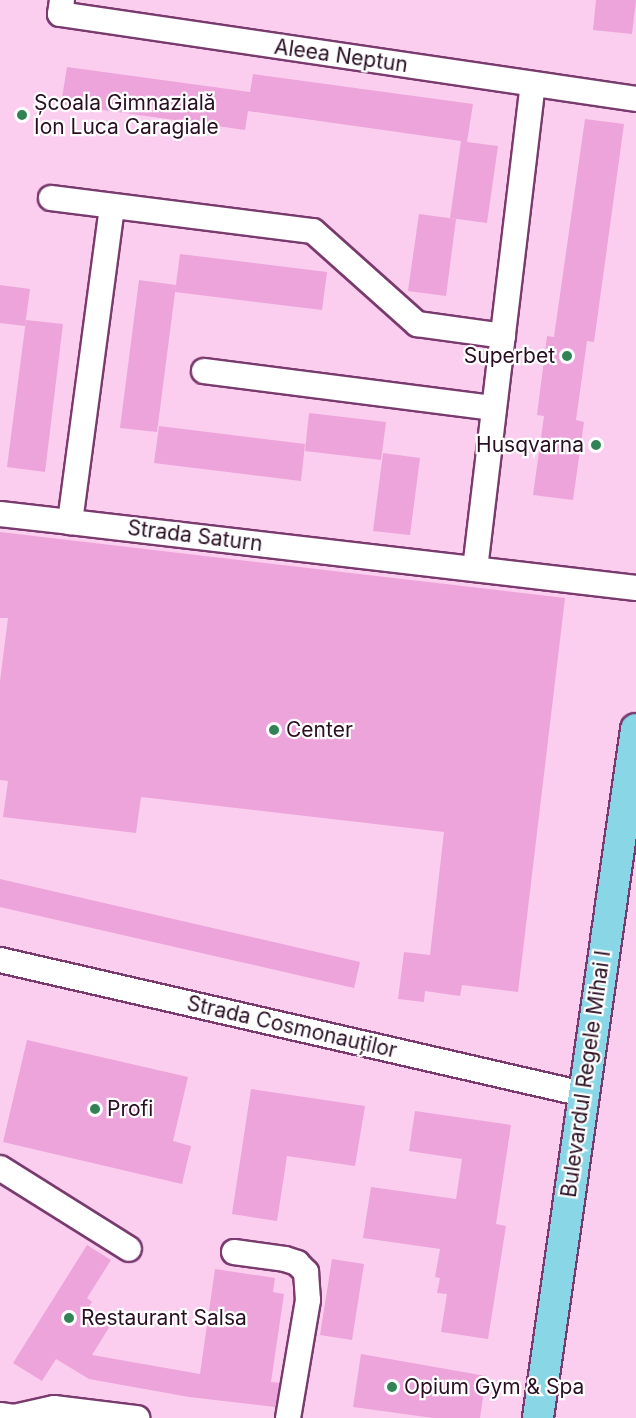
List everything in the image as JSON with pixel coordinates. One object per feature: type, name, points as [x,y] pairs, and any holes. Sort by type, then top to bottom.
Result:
[{"type":"main road","name":"Bulevardul Regele Mihai I","points":[[538,1418],[583,1094],[626,861],[636,729]]},
{"type":"street","name":"Aleea Neptun","points":[[61,7],[636,99]]},
{"type":"street","points":[[475,569],[533,84]]},
{"type":"street","points":[[51,198],[313,231],[417,324],[503,336]]},
{"type":"street","points":[[70,522],[112,207]]},
{"type":"street","points":[[204,371],[494,408]]},
{"type":"street","name":"Strada Saturn","points":[[0,514],[636,588]]},
{"type":"street","name":"Strada Cosmonauților","points":[[0,960],[583,1094]]},
{"type":"street","points":[[0,1168],[129,1249]]},
{"type":"street","points":[[234,1252],[285,1259],[297,1263],[306,1272],[308,1300],[288,1418]]},
{"type":"street","points":[[0,1415],[14,1417],[54,1408],[137,1418]]},
{"type":"building","points":[[596,0],[636,0],[632,34],[593,30]]},
{"type":"building","points":[[67,67],[250,92],[253,74],[473,104],[467,142],[498,146],[487,223],[450,218],[461,141],[248,111],[245,130],[61,104]]},
{"type":"building","points":[[585,119],[624,124],[594,342],[587,341],[576,420],[584,422],[573,500],[533,495],[544,416],[537,415],[547,336],[554,337]]},
{"type":"building","points":[[419,214],[456,219],[446,296],[408,291]]},
{"type":"building","points":[[180,254],[327,272],[322,310],[175,292]]},
{"type":"building","points":[[139,280],[176,285],[157,432],[120,428]]},
{"type":"building","points":[[0,285],[30,289],[25,326],[0,323]]},
{"type":"building","points":[[26,320],[63,324],[45,472],[7,467]]},
{"type":"building","points":[[309,413],[386,422],[381,460],[305,451]]},
{"type":"building","points":[[159,426],[305,444],[301,481],[154,463]]},
{"type":"building","points":[[383,453],[420,458],[410,535],[373,531]]},
{"type":"building","name":"Center","points":[[0,532],[565,598],[518,992],[462,985],[460,996],[425,991],[424,1002],[398,999],[404,952],[430,955],[444,832],[141,797],[136,833],[3,817],[8,781],[0,780],[0,681],[8,618],[0,618]]},
{"type":"building","points":[[0,879],[360,962],[354,988],[0,907]]},
{"type":"building","name":"Profi","points":[[27,1040],[188,1077],[173,1141],[191,1146],[182,1184],[3,1142]]},
{"type":"building","points":[[251,1089],[365,1106],[355,1166],[287,1156],[277,1221],[232,1214]]},
{"type":"building","points":[[415,1111],[511,1125],[496,1224],[506,1226],[488,1339],[441,1332],[447,1294],[437,1293],[440,1278],[435,1277],[440,1249],[363,1238],[371,1187],[456,1199],[462,1159],[409,1151]]},
{"type":"building","points":[[87,1245],[111,1260],[87,1298],[92,1302],[86,1311],[110,1326],[92,1355],[200,1374],[215,1269],[275,1278],[273,1292],[284,1294],[271,1382],[280,1383],[275,1407],[189,1397],[89,1379],[56,1359],[42,1381],[13,1363]]},
{"type":"building","points":[[332,1259],[364,1264],[352,1340],[320,1335]]},
{"type":"building","points":[[361,1354],[486,1376],[480,1418],[433,1418],[353,1407]]},
{"type":"place","name":"Școala Gimnazială Ion Luca Caragiale","points":[[22,115]]},
{"type":"place","name":"Superbet","points":[[567,356]]},
{"type":"place","name":"Husqvarna","points":[[596,445]]},
{"type":"place","name":"Center","points":[[274,730]]},
{"type":"place","name":"Profi","points":[[95,1109]]},
{"type":"place","name":"Restaurant Salsa","points":[[69,1318]]},
{"type":"place","name":"Opium Gym & Spa","points":[[392,1387]]}]
